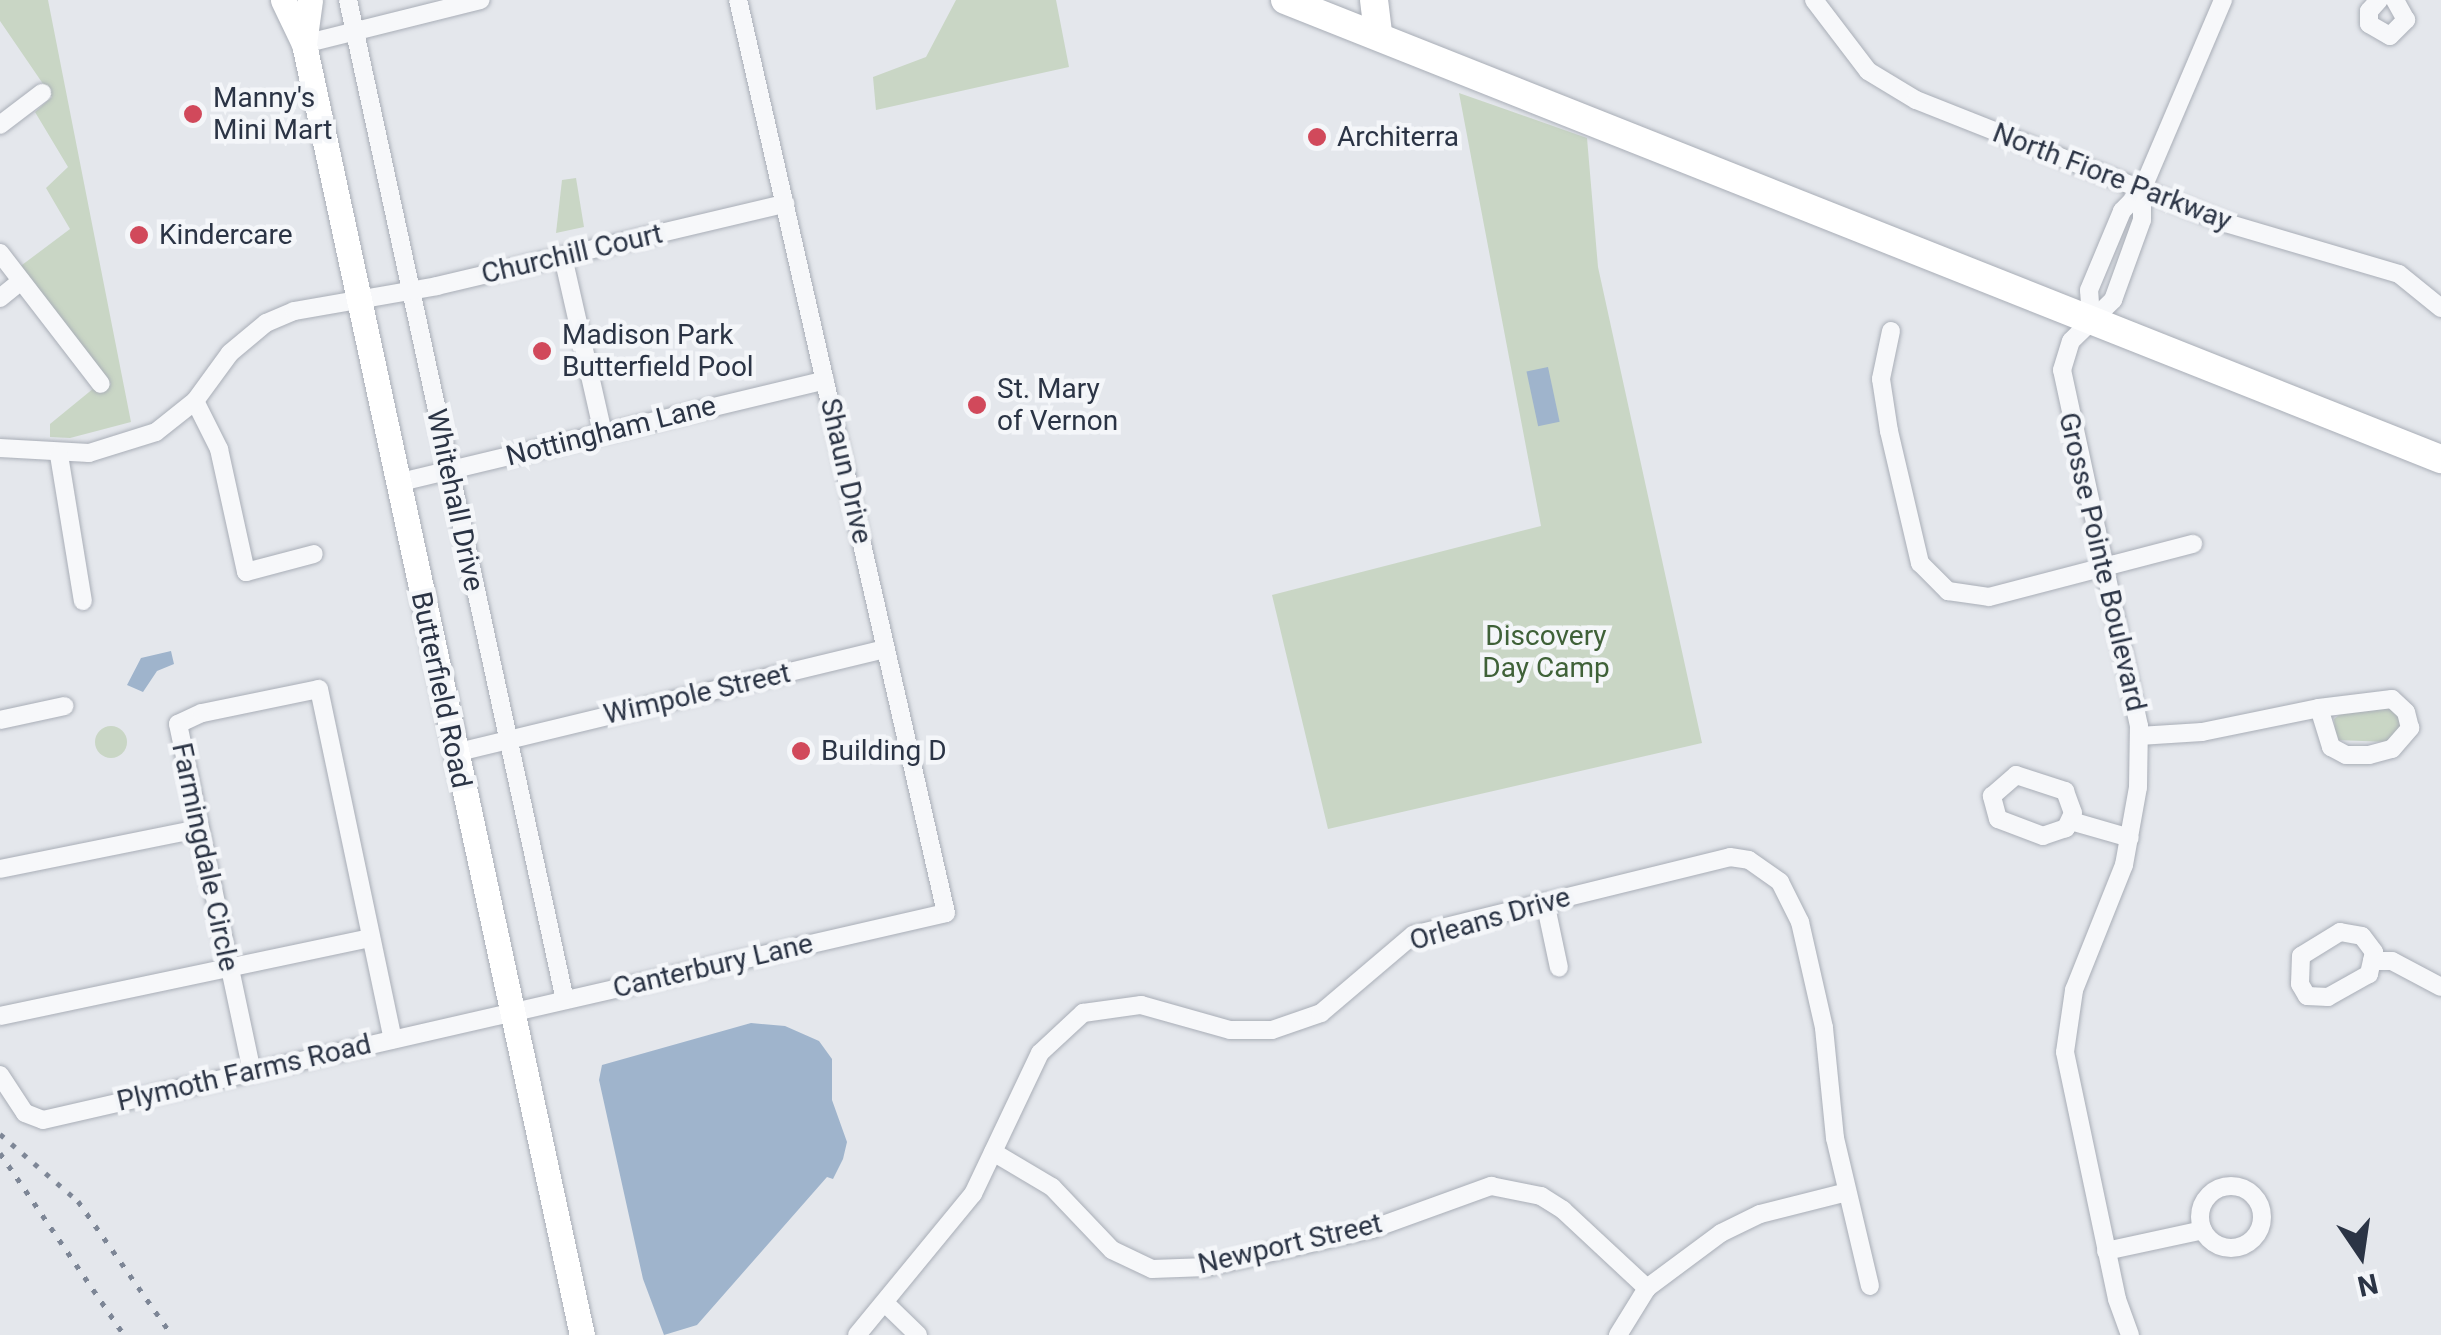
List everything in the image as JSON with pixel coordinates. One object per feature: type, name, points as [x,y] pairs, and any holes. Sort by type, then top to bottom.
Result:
[{"type":"main road","name":"Butterfield Road","points":[[283,0],[304,44],[582,1335]]},
{"type":"main road","name":"Butterfield Road","points":[[304,44],[310,0]]},
{"type":"main road","points":[[1296,4],[1344,0]]},
{"type":"main road","points":[[1374,0],[1378,34]]},
{"type":"main road","points":[[1296,4],[2441,459]]},
{"type":"street","name":"Whitehall Drive","points":[[348,0],[565,1000]]},
{"type":"street","points":[[304,44],[481,0]]},
{"type":"street","name":"Shaun Drive","points":[[738,0],[946,913],[917,920]]},
{"type":"street","name":"North Fiore Parkway","points":[[1814,0],[1842,44],[1879,79],[2242,229],[2398,274],[2441,308]]},
{"type":"street","points":[[2379,0],[2368,12],[2369,24],[2390,36],[2406,20],[2395,0]]},
{"type":"street","name":"Grosse Pointe Boulevard","points":[[2130,1335],[2106,1251],[2064,1052],[2074,990],[2130,838],[2139,736],[2107,570],[2063,388],[2064,358],[2090,318],[2089,290],[2122,211],[2142,190],[2220,1]]},
{"type":"street","points":[[0,126],[42,93]]},
{"type":"street","name":"Churchill Court","points":[[0,448],[59,455],[111,449],[156,432],[195,402],[230,353],[266,323],[785,204]]},
{"type":"street","points":[[0,252],[101,384]]},
{"type":"street","points":[[563,257],[603,433]]},
{"type":"street","points":[[0,298],[21,281]]},
{"type":"street","points":[[1891,331],[1883,400],[1920,563],[1931,578],[1972,598],[2107,570],[2193,544]]},
{"type":"street","name":"Nottingham Lane","points":[[397,483],[825,380]]},
{"type":"street","points":[[195,402],[219,450],[246,572],[314,554]]},
{"type":"street","points":[[59,455],[83,601]]},
{"type":"street","name":"Wimpole Street","points":[[455,753],[886,649]]},
{"type":"street","name":"Farmingdale Circle","points":[[252,1072],[178,724],[319,689],[392,1039]]},
{"type":"street","points":[[2139,736],[2202,732],[2319,708],[2392,699],[2410,728],[2392,750],[2346,755],[2322,732],[2319,708]]},
{"type":"street","points":[[0,720],[65,706]]},
{"type":"street","points":[[2016,775],[2059,785],[2072,805],[2071,821],[2060,833],[2035,833],[1998,819],[1992,796],[2016,775]]},
{"type":"street","points":[[2071,821],[2130,838]]},
{"type":"street","points":[[0,870],[198,828]]},
{"type":"street","name":"Orleans Drive","points":[[857,1335],[973,1194],[1040,1053],[1083,1013],[1141,1005],[1230,1030],[1272,1030],[1320,1013],[1414,934],[1730,857],[1749,860],[1780,882],[1800,922],[1824,1028],[1847,1192],[1870,1286]]},
{"type":"street","points":[[1545,902],[1559,968]]},
{"type":"street","name":"Canterbury Lane","points":[[510,1013],[917,920]]},
{"type":"street","points":[[2340,932],[2362,936],[2374,952],[2372,961],[2368,974],[2328,997],[2308,996],[2300,984],[2301,956],[2340,932]]},
{"type":"street","points":[[0,1016],[371,938]]},
{"type":"street","points":[[2372,961],[2392,962],[2441,987]]},
{"type":"street","name":"Plymoth Farms Road","points":[[0,1075],[26,1113],[43,1120],[510,1013]]},
{"type":"street","name":"Newport Street","points":[[993,1152],[1052,1187],[1112,1250],[1152,1269],[1207,1266],[1372,1229],[1491,1186],[1542,1196],[1563,1210],[1647,1288]]},
{"type":"street","points":[[1618,1335],[1647,1288],[1742,1222],[1847,1192]]},
{"type":"street","points":[[2106,1251],[2203,1230]]},
{"type":"street","points":[[885,1304],[918,1335]]},
{"type":"green space","points":[[0,0],[48,0],[131,422],[70,438],[50,437],[50,424],[94,388],[99,393],[111,384],[18,268],[70,229],[46,188],[68,167],[35,112],[52,97],[0,21]]},
{"type":"green space","points":[[956,0],[1056,0],[1069,67],[876,110],[873,77],[926,57]]},
{"type":"green space","name":"Discovery Day Camp","points":[[1459,93],[1587,138],[1598,267],[1702,743],[1328,829],[1272,595],[1541,526]]},
{"type":"green space","points":[[576,178],[584,227],[556,233],[562,180]]},
{"type":"green space","points":[[2389,706],[2399,711],[2402,730],[2389,742],[2336,740],[2334,719],[2344,711]]},
{"type":"green space","points":[[111,726],[122,731],[127,742],[122,753],[111,758],[100,753],[95,742],[100,731]]},
{"type":"water","points":[[1548,367],[1560,422],[1538,426],[1526,372]]},
{"type":"water","points":[[171,651],[174,664],[157,671],[143,692],[127,685],[141,658]]},
{"type":"water","points":[[751,1023],[785,1026],[819,1041],[832,1059],[832,1100],[847,1142],[843,1159],[833,1179],[827,1177],[697,1325],[664,1335],[643,1279],[599,1080],[602,1065]]},
{"type":"railway","points":[[0,1134],[78,1201],[172,1335]]},
{"type":"railway","points":[[0,1153],[124,1335]]},
{"type":"place","name":"Manny's Mini Mart","points":[[193,114]]},
{"type":"place","name":"Architerra","points":[[1317,137]]},
{"type":"place","name":"Kindercare","points":[[139,235]]},
{"type":"place","name":"Madison Park Butterfield Pool","points":[[542,351]]},
{"type":"place","name":"St. Mary of Vernon","points":[[977,405]]},
{"type":"place","name":"Building D","points":[[801,751]]}]
